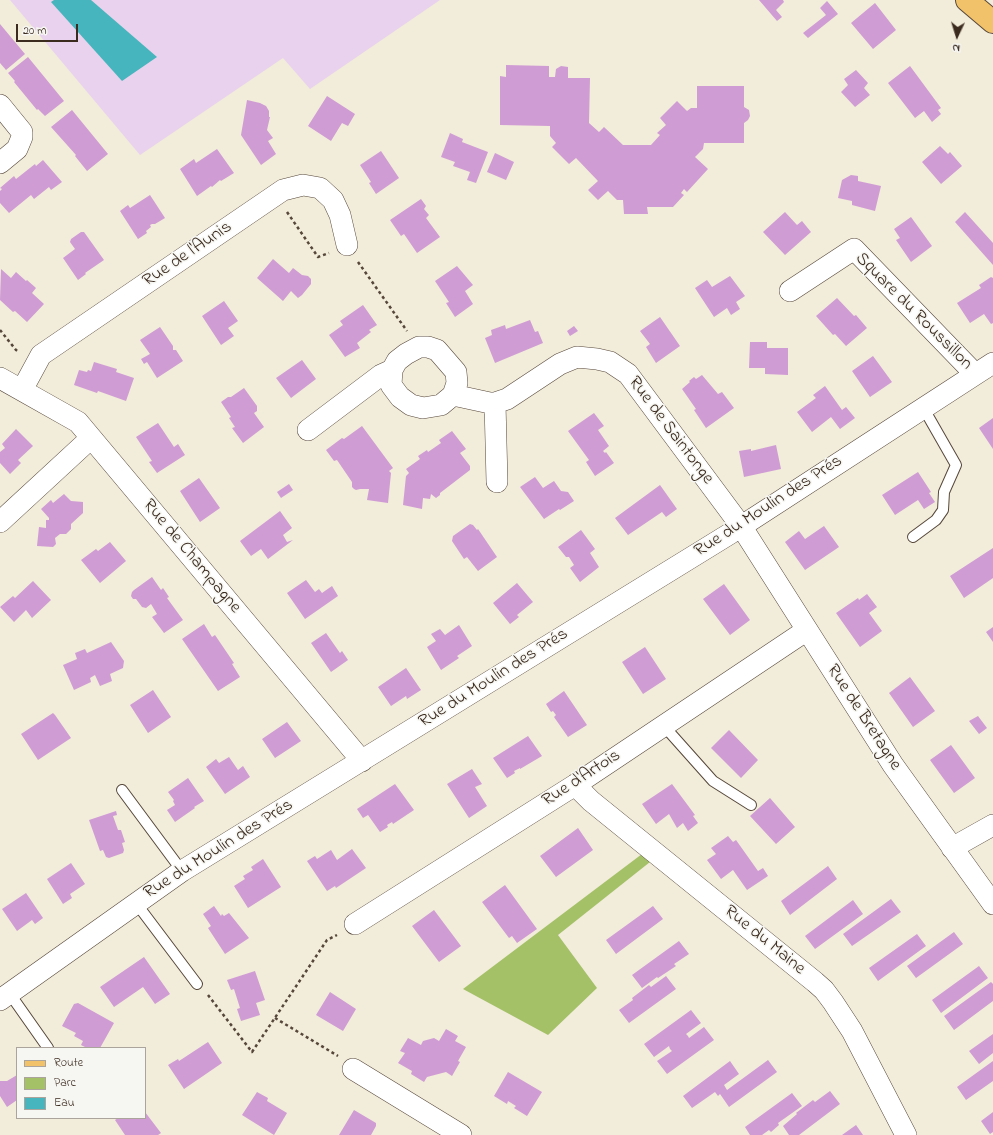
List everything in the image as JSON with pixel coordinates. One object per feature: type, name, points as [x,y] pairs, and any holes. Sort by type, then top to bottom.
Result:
[{"type":"main road","points":[[967,0],[993,22]]},
{"type":"street","points":[[0,105],[22,132],[22,137],[17,149],[0,163]]},
{"type":"street","name":"Rue de l'Aunis","points":[[22,390],[40,355],[283,190],[303,185],[320,188],[333,200],[340,215],[347,245]]},
{"type":"street","name":"Square du Roussillon","points":[[790,291],[854,249],[976,374]]},
{"type":"street","points":[[419,347],[428,347],[437,350],[456,372],[456,383],[453,396],[441,405],[423,408],[411,405],[400,397],[392,385],[392,370],[397,361],[419,347]]},
{"type":"street","name":"Rue de Saintonge","points":[[495,403],[507,399],[560,364],[578,357],[610,362],[628,374],[741,526]]},
{"type":"street","name":"Rue du Moulin des Prés","points":[[3,992],[182,871],[741,526],[993,363]]},
{"type":"street","points":[[308,430],[382,375],[392,370]]},
{"type":"street","name":"Rue de Champagne","points":[[0,378],[78,422],[362,761]]},
{"type":"street","points":[[453,396],[495,403],[497,482]]},
{"type":"street","points":[[0,522],[91,438]]},
{"type":"street","name":"Rue de Bretagne","points":[[741,526],[893,765],[993,904]]},
{"type":"street","name":"Rue d'Artois","points":[[355,924],[575,785],[807,630]]},
{"type":"street","name":"Rue du Maine","points":[[575,785],[596,806],[824,990],[852,1031],[906,1135]]},
{"type":"street","points":[[952,848],[993,825]]},
{"type":"street","points":[[353,1069],[461,1135]]},
{"type":"lane","points":[[913,537],[936,520],[943,510],[944,492],[956,465],[924,408]]},
{"type":"lane","points":[[664,726],[713,781],[751,805]]},
{"type":"lane","points":[[122,790],[182,871]]},
{"type":"lane","points":[[136,903],[197,984]]},
{"type":"lane","points":[[3,992],[47,1047]]},
{"type":"path","points":[[285,209],[318,257],[347,245],[419,347]]},
{"type":"path","points":[[197,984],[206,993],[252,1052],[327,940],[355,924]]},
{"type":"path","points":[[275,1018],[348,1062],[353,1069]]},
{"type":"shaded area","points":[[10,0],[440,0],[310,89],[283,58],[140,155]]},
{"type":"green space","points":[[642,854],[650,862],[558,935],[597,988],[548,1035],[463,989]]},
{"type":"water","points":[[54,0],[91,0],[157,57],[122,81],[51,2]]},
{"type":"building","points":[[759,0],[783,0],[784,2],[776,10],[782,17],[777,21]]},
{"type":"building","points":[[827,1],[838,14],[808,38],[803,33],[826,15],[820,8]]},
{"type":"building","points":[[875,3],[896,30],[873,49],[851,23]]},
{"type":"building","points":[[0,24],[25,54],[6,70],[0,63]]},
{"type":"building","points":[[28,57],[64,101],[45,116],[38,109],[37,110],[8,73]]},
{"type":"building","points":[[506,65],[549,66],[549,77],[555,77],[556,69],[561,66],[568,67],[568,78],[590,78],[589,123],[599,132],[604,127],[623,145],[651,145],[660,135],[657,133],[666,125],[660,118],[677,101],[687,111],[691,108],[697,108],[697,86],[744,86],[744,107],[749,110],[750,116],[744,123],[744,143],[704,143],[703,149],[695,157],[708,169],[687,192],[684,189],[681,193],[684,195],[673,207],[647,207],[648,214],[624,214],[623,200],[617,200],[608,191],[598,200],[588,190],[598,181],[576,158],[569,164],[552,147],[556,143],[550,136],[550,126],[500,125],[500,76],[506,77]]},
{"type":"building","points":[[910,66],[941,108],[938,110],[941,114],[932,122],[924,111],[915,118],[888,83]]},
{"type":"building","points":[[856,70],[868,83],[864,88],[870,95],[855,107],[841,92],[848,85],[844,79]]},
{"type":"building","points":[[327,96],[355,114],[348,126],[342,123],[331,141],[308,126]]},
{"type":"building","points":[[247,100],[266,106],[269,111],[270,117],[267,130],[273,138],[268,141],[276,154],[261,165],[241,135]]},
{"type":"building","points":[[72,110],[108,154],[87,171],[75,156],[76,155],[51,127]]},
{"type":"building","points":[[450,133],[463,139],[462,142],[488,152],[476,183],[467,180],[470,172],[453,166],[455,162],[441,157]]},
{"type":"building","points":[[940,146],[948,154],[950,152],[962,166],[941,184],[922,162]]},
{"type":"building","points":[[217,149],[234,173],[221,181],[220,180],[197,196],[180,169],[194,159],[196,163]]},
{"type":"building","points":[[381,151],[399,178],[376,194],[369,183],[371,182],[360,165]]},
{"type":"building","points":[[495,153],[514,162],[506,180],[487,172]]},
{"type":"building","points":[[43,160],[62,182],[51,190],[49,187],[34,199],[31,195],[9,213],[0,203],[0,191],[2,189],[0,188],[14,176],[16,179],[35,164],[36,166]]},
{"type":"building","points":[[851,175],[858,176],[858,181],[881,186],[875,211],[852,205],[852,201],[838,198],[842,180]]},
{"type":"building","points":[[150,195],[165,218],[155,224],[150,225],[151,227],[146,231],[147,233],[138,239],[120,211],[128,205],[130,208]]},
{"type":"building","points":[[421,199],[426,206],[424,209],[429,215],[426,218],[440,237],[417,253],[404,234],[401,236],[390,220]]},
{"type":"building","points":[[785,212],[797,225],[802,221],[811,232],[785,255],[763,232]]},
{"type":"building","points":[[965,212],[993,243],[993,265],[955,222]]},
{"type":"building","points":[[911,217],[932,246],[911,262],[896,240],[900,238],[894,229]]},
{"type":"building","points":[[81,232],[84,232],[104,260],[85,273],[86,274],[78,280],[63,258],[75,249],[70,242],[71,239]]},
{"type":"building","points":[[273,259],[289,273],[293,268],[302,275],[308,276],[311,279],[311,284],[298,298],[291,291],[283,301],[257,278]]},
{"type":"building","points":[[457,266],[473,285],[465,291],[473,304],[455,317],[446,303],[449,302],[435,281]]},
{"type":"building","points":[[1,269],[11,278],[16,272],[26,281],[27,280],[36,288],[32,293],[44,304],[27,322],[0,300]]},
{"type":"building","points":[[730,276],[745,296],[736,302],[740,309],[731,315],[727,308],[714,317],[695,288],[707,280],[712,287]]},
{"type":"building","points":[[991,277],[993,278],[993,323],[991,324],[984,314],[970,323],[957,303],[981,288],[979,285]]},
{"type":"building","points":[[837,298],[854,316],[856,315],[867,328],[846,346],[835,334],[833,335],[816,316]]},
{"type":"building","points":[[224,301],[238,321],[228,328],[234,336],[221,345],[202,316]]},
{"type":"building","points":[[363,305],[377,325],[369,330],[371,332],[357,343],[360,348],[345,357],[329,335],[343,325],[340,321]]},
{"type":"building","points":[[660,317],[680,346],[656,363],[646,347],[650,344],[640,331]]},
{"type":"building","points":[[530,320],[535,332],[538,331],[543,343],[495,363],[485,338],[492,335],[491,330],[505,325],[506,329]]},
{"type":"building","points":[[574,326],[578,331],[570,336],[567,331]]},
{"type":"building","points":[[160,327],[173,346],[173,350],[176,350],[183,361],[157,378],[147,362],[144,364],[141,359],[150,354],[140,340]]},
{"type":"building","points":[[750,342],[767,342],[767,348],[788,348],[788,375],[765,374],[765,368],[749,368]]},
{"type":"building","points":[[873,356],[892,382],[870,397],[852,371]]},
{"type":"building","points":[[302,360],[316,379],[291,398],[276,378]]},
{"type":"building","points":[[94,362],[117,369],[116,372],[134,378],[126,401],[98,391],[97,393],[74,385],[79,370],[87,372],[88,370],[91,371]]},
{"type":"building","points":[[702,375],[718,394],[722,392],[734,408],[706,428],[694,410],[696,409],[682,389],[694,377],[696,379]]},
{"type":"building","points":[[825,386],[842,410],[846,407],[855,418],[840,429],[831,417],[812,432],[797,412],[816,398],[813,395]]},
{"type":"building","points":[[244,388],[257,406],[257,411],[254,413],[264,427],[243,443],[232,428],[235,427],[229,418],[231,417],[221,402]]},
{"type":"building","points":[[594,413],[604,426],[598,430],[609,446],[603,451],[605,453],[606,452],[614,463],[595,476],[586,462],[589,460],[568,431]]},
{"type":"building","points":[[993,418],[993,449],[979,428]]},
{"type":"building","points":[[158,423],[174,447],[178,444],[185,455],[157,473],[149,462],[152,461],[136,437]]},
{"type":"building","points":[[362,426],[393,468],[389,471],[391,473],[388,503],[367,500],[369,489],[354,489],[352,487],[352,482],[337,460],[334,461],[326,450]]},
{"type":"building","points":[[16,429],[33,446],[18,460],[21,463],[10,474],[0,463],[0,452],[5,448],[2,444]]},
{"type":"building","points":[[452,431],[466,449],[460,453],[470,466],[470,470],[440,493],[440,495],[436,498],[431,494],[430,499],[423,498],[422,509],[403,505],[406,476],[409,473],[406,469],[420,459],[418,456],[427,450],[428,452],[441,443],[439,440]]},
{"type":"building","points":[[776,445],[781,469],[744,477],[739,451],[751,449],[751,451]]},
{"type":"building","points":[[918,472],[931,492],[929,493],[935,502],[924,509],[918,500],[895,515],[882,495]]},
{"type":"building","points":[[535,477],[543,488],[554,481],[561,491],[568,492],[574,501],[544,519],[520,487]]},
{"type":"building","points":[[199,478],[220,508],[200,522],[180,491]]},
{"type":"building","points":[[289,484],[293,490],[281,498],[277,492]]},
{"type":"building","points":[[660,485],[677,509],[666,517],[662,512],[628,535],[615,518]]},
{"type":"building","points":[[64,494],[71,501],[83,502],[83,513],[71,524],[71,529],[66,534],[60,534],[55,538],[56,544],[53,547],[37,546],[39,527],[46,528],[46,520],[49,520],[41,509],[51,500],[53,503]]},
{"type":"building","points":[[280,511],[292,528],[283,535],[287,542],[293,540],[268,559],[261,549],[251,556],[240,541]]},
{"type":"building","points":[[470,524],[477,530],[478,529],[497,557],[478,571],[467,557],[464,559],[452,541],[453,536]]},
{"type":"building","points":[[824,526],[839,547],[805,570],[785,542],[799,531],[805,539]]},
{"type":"building","points":[[581,530],[595,549],[590,553],[599,567],[580,582],[570,568],[574,565],[569,557],[566,557],[558,547]]},
{"type":"building","points":[[110,542],[126,561],[100,583],[81,560],[96,549],[98,551]]},
{"type":"building","points":[[993,548],[993,578],[964,598],[950,576]]},
{"type":"building","points":[[152,577],[161,590],[163,588],[169,597],[167,598],[183,620],[164,633],[152,617],[157,614],[151,604],[146,608],[142,607],[136,599],[133,599],[131,596],[134,590]]},
{"type":"building","points":[[306,580],[315,592],[319,589],[322,593],[332,586],[338,596],[305,619],[287,593]]},
{"type":"building","points":[[33,581],[51,600],[32,618],[26,610],[14,622],[0,607],[13,596],[15,598]]},
{"type":"building","points":[[517,583],[533,602],[517,615],[519,617],[510,624],[493,603]]},
{"type":"building","points":[[724,584],[750,620],[730,635],[703,599]]},
{"type":"building","points":[[867,594],[877,607],[869,613],[882,631],[860,647],[836,613],[858,598],[859,600]]},
{"type":"building","points":[[204,624],[212,637],[215,635],[234,663],[232,664],[240,677],[218,691],[182,639]]},
{"type":"building","points":[[459,625],[472,646],[457,656],[459,658],[441,670],[427,647],[436,641],[431,634],[440,629],[445,635]]},
{"type":"building","points":[[993,627],[993,642],[986,632]]},
{"type":"building","points":[[326,633],[340,653],[342,651],[348,660],[331,672],[311,643]]},
{"type":"building","points":[[111,642],[124,661],[123,668],[110,674],[112,681],[100,686],[95,675],[90,678],[91,682],[74,690],[63,665],[77,659],[75,653],[85,649],[87,653]]},
{"type":"building","points":[[645,647],[666,679],[643,694],[622,662]]},
{"type":"building","points":[[406,668],[421,690],[407,699],[406,696],[391,706],[378,687]]},
{"type":"building","points":[[910,677],[935,711],[913,727],[889,693]]},
{"type":"building","points":[[153,690],[171,717],[148,733],[130,705]]},
{"type":"building","points":[[564,691],[587,725],[568,737],[554,717],[556,715],[553,711],[551,712],[546,704]]},
{"type":"building","points":[[53,713],[71,738],[38,760],[21,734]]},
{"type":"building","points":[[978,716],[987,728],[979,734],[969,721]]},
{"type":"building","points":[[287,722],[301,741],[275,758],[262,739]]},
{"type":"building","points":[[729,730],[758,760],[741,778],[711,748]]},
{"type":"building","points":[[528,736],[542,756],[514,771],[515,773],[507,778],[493,758]]},
{"type":"building","points":[[951,745],[975,778],[954,793],[930,760]]},
{"type":"building","points":[[229,757],[238,770],[243,766],[250,777],[225,794],[206,767],[216,759],[219,763]]},
{"type":"building","points":[[472,769],[482,784],[475,787],[487,806],[469,818],[447,784]]},
{"type":"building","points":[[188,778],[204,801],[175,822],[167,810],[175,805],[174,800],[168,792]]},
{"type":"building","points":[[395,784],[414,810],[393,824],[392,822],[387,825],[388,827],[380,832],[368,815],[363,818],[357,809]]},
{"type":"building","points":[[672,784],[695,815],[693,816],[698,823],[688,831],[683,823],[677,828],[669,814],[656,824],[642,804]]},
{"type":"building","points":[[770,798],[795,827],[776,844],[750,816]]},
{"type":"building","points":[[116,811],[117,815],[113,816],[118,830],[121,830],[125,842],[122,843],[124,850],[123,853],[109,858],[106,857],[103,850],[100,851],[89,820]]},
{"type":"building","points":[[578,828],[593,850],[556,877],[540,856]]},
{"type":"building","points":[[728,836],[733,842],[736,840],[758,871],[763,868],[768,876],[747,890],[733,870],[721,879],[707,860],[716,854],[711,848]]},
{"type":"building","points":[[352,849],[366,868],[336,888],[335,886],[327,891],[307,861],[315,856],[317,859],[331,850],[337,860]]},
{"type":"building","points":[[263,859],[281,887],[248,908],[234,886],[245,879],[243,876],[253,870],[251,867]]},
{"type":"building","points":[[71,863],[85,884],[70,894],[72,898],[63,904],[47,879]]},
{"type":"building","points":[[828,866],[837,879],[790,915],[781,901]]},
{"type":"building","points":[[505,885],[537,929],[517,943],[512,936],[509,938],[482,902]]},
{"type":"building","points":[[26,893],[43,918],[35,924],[32,920],[17,931],[2,909]]},
{"type":"building","points":[[891,899],[901,912],[852,946],[843,934]]},
{"type":"building","points":[[853,900],[863,914],[815,949],[805,936]]},
{"type":"building","points":[[214,906],[221,916],[222,914],[224,916],[229,913],[249,938],[225,954],[208,928],[211,926],[203,914]]},
{"type":"building","points":[[653,906],[663,919],[616,954],[606,940]]},
{"type":"building","points":[[434,910],[461,946],[439,962],[412,926]]},
{"type":"building","points":[[954,932],[963,944],[916,978],[907,966]]},
{"type":"building","points":[[917,934],[926,946],[878,981],[869,968]]},
{"type":"building","points":[[679,941],[689,954],[674,964],[676,966],[642,988],[632,975]]},
{"type":"building","points":[[144,957],[170,994],[155,1004],[143,987],[114,1007],[100,987]]},
{"type":"building","points":[[979,966],[988,978],[941,1013],[932,1000]]},
{"type":"building","points":[[255,971],[265,1000],[256,1003],[260,1015],[241,1021],[237,1009],[240,1008],[234,989],[231,990],[227,980]]},
{"type":"building","points":[[666,976],[676,989],[629,1023],[619,1010],[633,1000],[632,998],[649,985],[651,987]]},
{"type":"building","points":[[991,982],[993,984],[993,1001],[954,1030],[944,1016]]},
{"type":"building","points":[[330,992],[356,1009],[343,1031],[316,1015]]},
{"type":"building","points":[[78,1003],[114,1023],[101,1047],[85,1047],[81,1045],[83,1041],[74,1036],[76,1033],[62,1026],[74,1004]]},
{"type":"building","points":[[691,1010],[701,1023],[686,1034],[689,1038],[704,1027],[714,1040],[667,1074],[657,1061],[672,1051],[669,1046],[654,1057],[644,1044]]},
{"type":"building","points":[[446,1029],[458,1036],[455,1041],[466,1047],[452,1076],[446,1072],[427,1077],[424,1082],[411,1074],[412,1071],[398,1063],[405,1053],[400,1051],[408,1038],[421,1045],[423,1041],[434,1038],[439,1041]]},
{"type":"building","points":[[993,1034],[993,1053],[979,1064],[969,1051]]},
{"type":"building","points":[[208,1042],[222,1063],[184,1089],[168,1065],[178,1059],[179,1061]]},
{"type":"building","points":[[768,1060],[777,1072],[729,1107],[720,1094],[718,1096],[715,1092],[692,1108],[683,1096],[730,1061],[739,1074],[724,1085],[727,1090]]},
{"type":"building","points":[[993,1061],[993,1081],[966,1100],[957,1087]]},
{"type":"building","points":[[508,1072],[542,1092],[527,1116],[514,1108],[516,1106],[508,1101],[507,1104],[494,1096]]},
{"type":"building","points":[[16,1076],[16,1101],[7,1107],[0,1096],[0,1081],[7,1081]]},
{"type":"building","points":[[830,1091],[840,1104],[799,1135],[789,1135],[783,1126],[797,1114],[796,1113],[813,1100],[815,1102]]},
{"type":"building","points":[[257,1092],[268,1098],[267,1101],[287,1113],[274,1135],[242,1115]]},
{"type":"building","points":[[792,1093],[802,1106],[778,1123],[779,1125],[771,1132],[769,1130],[762,1135],[750,1135],[745,1127]]},
{"type":"building","points":[[354,1110],[376,1123],[371,1135],[339,1135]]},
{"type":"building","points":[[993,1112],[993,1132],[990,1134],[981,1121]]},
{"type":"building","points":[[146,1113],[161,1133],[158,1135],[125,1135],[115,1120],[146,1119]]},
{"type":"building","points":[[856,1125],[863,1135],[842,1135]]}]
